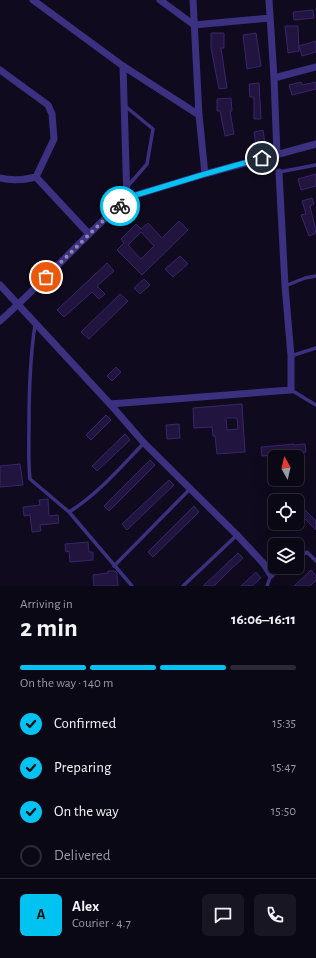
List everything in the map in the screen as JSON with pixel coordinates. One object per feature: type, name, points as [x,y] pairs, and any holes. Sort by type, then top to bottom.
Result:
[{"type":"street","points":[[33,0],[123,66],[199,115]]},
{"type":"street","points":[[160,0],[194,25],[270,18]]},
{"type":"street","points":[[193,0],[199,115],[205,174]]},
{"type":"street","points":[[269,0],[277,155]]},
{"type":"street","points":[[123,66],[127,200]]},
{"type":"street","points":[[274,78],[316,66]]},
{"type":"street","points":[[0,70],[48,105],[52,114],[54,139],[36,177],[25,180],[9,180],[0,178]]},
{"type":"street","points":[[0,321],[89,234],[127,200],[136,195],[205,174],[316,144]]},
{"type":"street","points":[[110,404],[291,390],[291,356],[285,286],[279,172]]},
{"type":"street","points":[[36,177],[89,234]]},
{"type":"street","points":[[0,285],[19,304],[144,443],[237,535],[268,570]]},
{"type":"lane","points":[[124,105],[153,129],[147,164],[126,188]]},
{"type":"lane","points":[[279,172],[316,165]]},
{"type":"lane","points":[[285,286],[305,278],[316,276]]},
{"type":"lane","points":[[35,322],[29,392],[28,465],[30,479],[69,512],[132,586]]},
{"type":"lane","points":[[291,356],[316,348]]},
{"type":"lane","points":[[291,390],[316,405]]},
{"type":"lane","points":[[69,512],[84,503],[113,477],[144,443]]},
{"type":"lane","points":[[114,566],[190,490]]},
{"type":"lane","points":[[183,586],[237,535]]},
{"type":"lane","points":[[304,554],[307,552],[316,561]]},
{"type":"lane","points":[[267,586],[271,574]]},
{"type":"building","points":[[313,10],[314,18],[294,20],[293,12]]},
{"type":"building","points":[[285,26],[298,26],[299,51],[288,53]]},
{"type":"building","points":[[211,33],[224,33],[224,48],[221,48],[227,88],[219,89],[211,48]]},
{"type":"building","points":[[256,33],[261,66],[247,69],[243,35]]},
{"type":"building","points":[[316,41],[316,52],[302,56],[299,46]]},
{"type":"building","points":[[301,82],[302,85],[316,82],[316,89],[292,95],[289,85]]},
{"type":"building","points":[[259,83],[261,119],[254,119],[254,97],[250,97],[249,84]]},
{"type":"building","points":[[231,98],[232,111],[230,111],[234,134],[225,136],[220,111],[217,111],[217,99]]},
{"type":"building","points":[[263,130],[265,144],[256,145],[254,132]]},
{"type":"building","points":[[316,174],[316,186],[301,190],[298,179]]},
{"type":"building","points":[[312,198],[314,204],[310,206],[316,227],[316,233],[309,236],[301,215],[306,214],[302,201]]},
{"type":"building","points":[[179,221],[188,230],[142,275],[117,250],[124,243],[121,239],[136,224],[141,229],[148,223],[162,238]],"holes":[[[141,232],[154,246],[141,259],[128,245]]]},
{"type":"building","points":[[180,256],[188,264],[173,277],[165,269]]},
{"type":"building","points":[[107,263],[114,271],[97,286],[105,294],[99,299],[92,292],[64,317],[57,310]]},
{"type":"building","points":[[144,279],[150,285],[140,294],[134,288]]},
{"type":"building","points":[[120,294],[128,301],[89,339],[81,332]]},
{"type":"building","points":[[116,367],[121,372],[112,381],[107,376]]},
{"type":"building","points":[[242,404],[245,452],[217,454],[215,436],[213,436],[212,427],[194,428],[193,408]],"holes":[[[226,418],[237,418],[238,429],[227,430]]]},
{"type":"building","points":[[106,415],[111,420],[91,440],[86,435]]},
{"type":"building","points":[[179,424],[180,438],[167,439],[166,425]]},
{"type":"building","points":[[125,434],[130,440],[97,471],[92,466]]},
{"type":"building","points":[[305,444],[306,452],[304,452],[304,450],[268,450],[268,455],[262,456],[261,447]]},
{"type":"building","points":[[150,460],[155,465],[109,511],[104,506]]},
{"type":"building","points":[[20,464],[23,485],[0,487],[0,466]]},
{"type":"building","points":[[169,480],[174,485],[127,530],[122,524]]},
{"type":"building","points":[[48,499],[49,516],[58,515],[59,523],[40,525],[41,531],[32,532],[30,515],[24,516],[23,507],[40,505],[39,500]]},
{"type":"building","points":[[194,506],[199,512],[153,557],[148,552]]},
{"type":"building","points":[[304,509],[316,521],[316,530],[304,518]]},
{"type":"building","points":[[88,542],[89,552],[93,552],[93,560],[70,562],[69,551],[66,552],[65,544]]},
{"type":"building","points":[[238,553],[243,558],[214,586],[203,586]]},
{"type":"building","points":[[311,570],[316,576],[316,580],[310,586],[294,586]]},
{"type":"building","points":[[108,571],[115,571],[117,573],[118,586],[94,586],[93,575],[108,573]]},
{"type":"building","points":[[256,572],[261,578],[252,586],[241,586]]},
{"type":"way so far","points":[[46,277],[120,206]]},
{"type":"route","points":[[120,206],[136,195],[262,158]]}]
